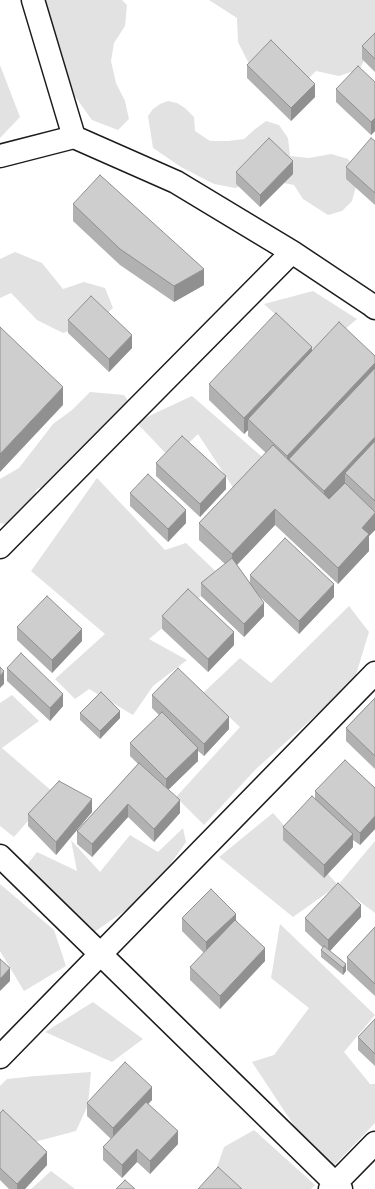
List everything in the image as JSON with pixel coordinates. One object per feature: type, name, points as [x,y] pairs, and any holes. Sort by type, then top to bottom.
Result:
[{"type":"street","points":[[33,0],[74,138]]},
{"type":"street","points":[[0,156],[74,138],[176,182],[292,252],[374,304]]},
{"type":"street","points":[[0,547],[292,252]]},
{"type":"street","points":[[0,1057],[375,674]]},
{"type":"street","points":[[0,856],[335,1187],[375,1143]]},
{"type":"shaded area","points":[[32,0],[122,0],[127,5],[125,26],[114,43],[111,61],[116,83],[125,101],[129,119],[118,130],[92,120],[74,95],[66,71],[51,44]]},
{"type":"shaded area","points":[[209,0],[375,0],[375,36],[360,69],[339,76],[316,71],[300,87],[251,68],[238,42],[237,18]]},
{"type":"shaded area","points":[[0,65],[20,117],[0,138]]},
{"type":"shaded area","points":[[168,101],[177,103],[185,108],[194,117],[195,131],[210,141],[244,139],[266,121],[279,125],[288,138],[290,156],[309,158],[331,154],[348,159],[359,175],[352,201],[342,211],[328,215],[303,199],[294,185],[273,181],[254,183],[235,188],[214,184],[181,167],[153,148],[148,116],[153,109]]},
{"type":"shaded area","points":[[15,252],[42,263],[63,289],[84,282],[105,288],[113,308],[98,322],[63,333],[37,320],[11,293],[0,298],[0,259]]},
{"type":"shaded area","points":[[313,291],[357,319],[317,353],[264,304]]},
{"type":"shaded area","points":[[90,392],[124,395],[129,402],[61,481],[37,489],[27,511],[16,526],[0,523],[0,479],[19,468],[53,424],[72,410]]},
{"type":"shaded area","points":[[192,396],[268,462],[236,492],[198,434],[172,460],[136,422]]},
{"type":"shaded area","points":[[97,478],[165,550],[186,543],[228,583],[201,596],[149,639],[187,660],[153,686],[133,715],[89,689],[75,699],[55,679],[105,634],[31,571]]},
{"type":"shaded area","points":[[349,606],[369,632],[354,681],[256,769],[204,825],[176,797],[240,727],[203,693],[240,658],[271,683]]},
{"type":"shaded area","points":[[12,695],[39,721],[2,748],[53,792],[14,837],[0,826],[0,703]]},
{"type":"shaded area","points":[[273,813],[338,885],[293,917],[219,857]]},
{"type":"shaded area","points":[[183,828],[186,842],[149,894],[77,944],[14,881],[37,852],[77,871],[71,840],[100,872],[130,835],[158,852]]},
{"type":"shaded area","points":[[375,841],[375,913],[338,885]]},
{"type":"shaded area","points":[[0,884],[54,930],[66,966],[24,991],[0,951]]},
{"type":"shaded area","points":[[280,924],[375,1015],[344,1052],[370,1084],[375,1084],[375,1123],[326,1174],[252,1062],[274,1055],[309,1008],[271,978]]},
{"type":"shaded area","points":[[93,1002],[143,1039],[112,1062],[45,1032]]},
{"type":"shaded area","points":[[91,1072],[88,1105],[76,1131],[34,1142],[0,1117],[0,1086],[7,1079]]},
{"type":"shaded area","points":[[254,1130],[315,1185],[311,1189],[241,1189],[216,1170],[224,1147]]},
{"type":"shaded area","points":[[51,1171],[75,1189],[31,1189]]},
{"type":"building","points":[[375,33],[375,59],[362,46]]},
{"type":"building","points":[[271,40],[315,84],[291,108],[247,65]]},
{"type":"building","points":[[358,66],[375,82],[375,118],[371,122],[336,89]]},
{"type":"building","points":[[269,138],[293,161],[260,195],[236,172]]},
{"type":"building","points":[[371,138],[375,141],[375,193],[346,167]]},
{"type":"building","points":[[100,175],[204,269],[174,286],[120,249],[73,204]]},
{"type":"building","points":[[91,296],[132,335],[109,359],[68,320]]},
{"type":"building","points":[[276,313],[312,347],[244,418],[209,384]]},
{"type":"building","points":[[339,322],[375,356],[375,363],[287,456],[248,419]]},
{"type":"building","points":[[0,327],[63,387],[0,454]]},
{"type":"building","points":[[375,368],[375,437],[324,491],[289,459]]},
{"type":"building","points":[[182,436],[226,476],[200,504],[156,463]]},
{"type":"building","points":[[375,441],[375,501],[345,473]]},
{"type":"building","points":[[273,445],[329,499],[345,483],[375,512],[362,528],[369,534],[338,568],[275,509],[232,554],[199,523]]},
{"type":"building","points":[[148,474],[186,510],[168,529],[130,493]]},
{"type":"building","points":[[285,538],[334,584],[299,621],[250,575]]},
{"type":"building","points":[[232,558],[264,603],[244,624],[201,583]]},
{"type":"building","points":[[188,589],[234,632],[208,659],[162,616]]},
{"type":"building","points":[[47,596],[82,629],[52,660],[17,627]]},
{"type":"building","points":[[21,653],[63,694],[50,708],[7,668]]},
{"type":"building","points":[[0,667],[4,671],[0,676]]},
{"type":"building","points":[[178,668],[229,717],[204,744],[152,695]]},
{"type":"building","points":[[101,692],[120,711],[100,731],[80,713]]},
{"type":"building","points":[[375,698],[375,756],[346,728]]},
{"type":"building","points":[[162,712],[198,748],[166,779],[130,743]]},
{"type":"building","points":[[345,760],[375,788],[375,816],[360,833],[315,791]]},
{"type":"building","points":[[139,763],[180,800],[154,829],[128,804],[92,844],[77,831]]},
{"type":"building","points":[[59,781],[92,799],[56,842],[28,814]]},
{"type":"building","points":[[312,796],[353,834],[324,865],[283,827]]},
{"type":"building","points":[[338,883],[361,905],[328,940],[305,918]]},
{"type":"building","points":[[211,889],[236,914],[206,942],[182,918]]},
{"type":"building","points":[[235,920],[265,948],[220,996],[190,967]]},
{"type":"building","points":[[375,927],[375,984],[347,957]]},
{"type":"building","points":[[324,946],[346,964],[343,968],[321,950]]},
{"type":"building","points":[[0,959],[10,968],[0,979]]},
{"type":"building","points":[[375,1019],[375,1054],[358,1037]]},
{"type":"building","points":[[125,1062],[152,1087],[113,1128],[87,1103]]},
{"type":"building","points":[[146,1102],[178,1131],[150,1161],[137,1149],[122,1165],[103,1147]]},
{"type":"building","points":[[3,1110],[47,1152],[17,1184],[0,1168],[0,1113]]},
{"type":"building","points":[[218,1167],[242,1189],[198,1189]]},
{"type":"building","points":[[125,1180],[135,1189],[116,1189]]}]
